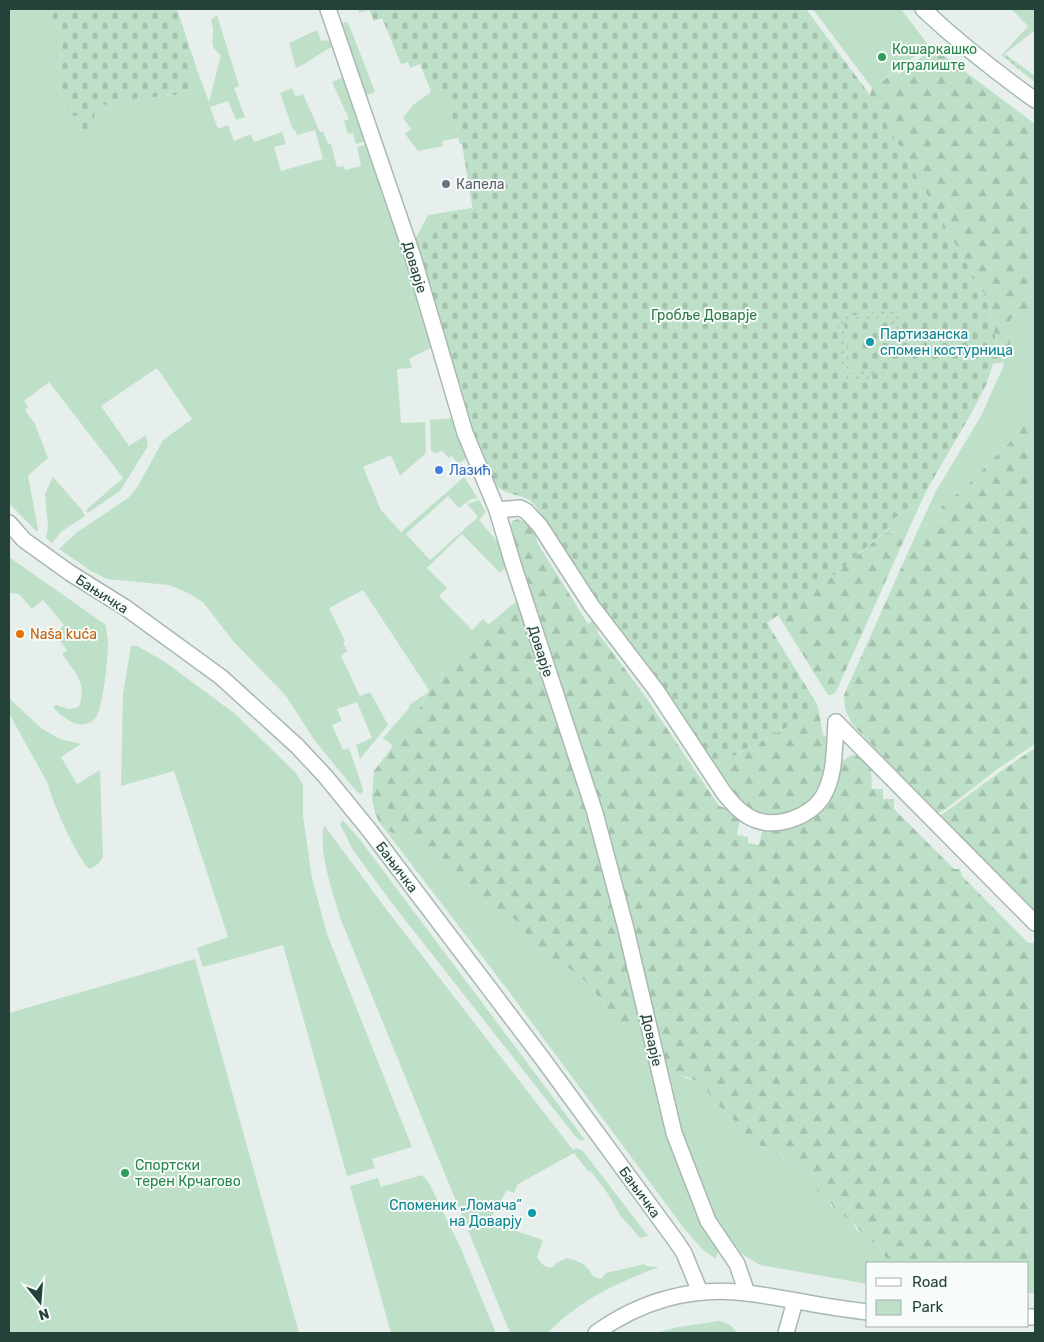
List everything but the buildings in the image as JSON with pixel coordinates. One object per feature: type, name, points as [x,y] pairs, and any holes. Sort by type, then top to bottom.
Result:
[{"type":"street","name":"Доварје","points":[[328,9],[412,257],[465,433],[497,510],[595,812],[625,924],[674,1134],[708,1221],[737,1264],[747,1293]]},
{"type":"street","points":[[923,9],[962,43],[1035,100]]},
{"type":"street","points":[[497,510],[520,508],[526,511],[540,526],[591,605],[656,690],[724,793],[744,813],[755,820],[771,823],[787,821],[811,808],[821,798],[833,766],[836,722],[1035,923]]},
{"type":"street","name":"Бањичка","points":[[9,523],[24,540],[70,573],[126,608],[220,677],[297,746],[326,777],[370,831],[542,1058],[676,1241],[684,1253],[700,1292]]},
{"type":"street","points":[[596,1333],[630,1311],[651,1303],[700,1292],[747,1293],[866,1312]]},
{"type":"street","points":[[786,1333],[796,1301]]},
{"type":"green space","points":[[9,9],[54,9],[51,26],[62,28],[59,95],[68,96],[78,116],[76,131],[95,104],[109,105],[110,101],[176,95],[195,86],[190,70],[196,67],[209,102],[221,55],[215,50],[212,43],[213,30],[211,20],[217,15],[239,86],[234,88],[245,117],[236,120],[228,101],[210,107],[218,129],[228,125],[234,141],[251,134],[254,142],[282,132],[286,144],[274,147],[281,171],[323,159],[315,130],[297,135],[295,130],[293,130],[280,93],[292,88],[296,97],[303,94],[320,132],[323,131],[328,144],[331,144],[337,167],[344,166],[345,170],[361,166],[357,147],[367,144],[406,258],[432,347],[409,359],[412,368],[397,369],[401,423],[425,422],[426,453],[400,476],[391,455],[363,467],[381,510],[401,532],[464,477],[478,498],[471,499],[459,508],[448,496],[406,534],[430,560],[478,517],[467,504],[479,500],[486,512],[479,520],[500,545],[507,567],[500,573],[462,534],[427,568],[447,588],[439,596],[472,630],[483,619],[489,625],[464,645],[429,690],[363,590],[329,608],[345,641],[343,642],[347,651],[341,656],[360,696],[370,692],[388,725],[360,759],[356,745],[372,738],[357,702],[337,709],[342,721],[332,725],[343,750],[349,748],[363,789],[362,794],[357,792],[315,741],[286,696],[233,641],[203,602],[169,585],[107,579],[91,571],[59,549],[76,533],[128,498],[138,486],[163,440],[192,419],[157,368],[101,406],[129,446],[146,435],[148,446],[120,491],[88,513],[86,510],[123,478],[49,382],[24,401],[28,407],[25,410],[35,424],[48,458],[28,476],[37,532],[9,503]]},
{"type":"green space","points":[[54,9],[177,9],[196,67],[190,71],[196,86],[176,95],[110,101],[109,105],[96,104],[92,132],[76,131],[78,116],[67,115],[68,97],[59,95],[62,28],[51,26]]},
{"type":"green space","name":"Гробље Доварје","points":[[358,9],[806,9],[870,95],[988,301],[999,357],[993,364],[986,385],[972,412],[921,502],[894,518],[896,522],[835,574],[767,623],[818,706],[793,724],[715,766],[662,686],[593,595],[539,510],[529,500],[501,489],[493,481],[472,430],[447,352],[416,242],[416,238],[434,234],[433,223],[443,222],[443,216],[473,211],[462,144],[460,144],[447,101],[439,102],[439,86],[430,89],[420,64],[410,68],[408,62],[401,64],[382,18],[374,21],[369,10],[359,13]]},
{"type":"green space","name":"Кошаркашко игралиште","points":[[813,9],[901,9],[929,46],[872,88]]},
{"type":"green space","points":[[1011,9],[1035,9],[1035,30],[1001,56],[1028,26]]},
{"type":"green space","points":[[348,22],[375,92],[365,96],[341,23]]},
{"type":"green space","points":[[317,30],[321,41],[328,40],[334,46],[296,68],[289,43]]},
{"type":"green space","points":[[932,49],[936,50],[1035,124],[1035,331],[1028,317],[1022,314],[1011,319],[1009,324],[1010,347],[1006,356],[999,357],[988,301],[870,95],[872,88],[896,71],[899,74]]},
{"type":"green space","points":[[1005,54],[1035,76],[1035,82],[1002,56]]},
{"type":"green space","points":[[344,77],[366,141],[356,144],[353,133],[348,134],[344,121],[349,119],[332,82]]},
{"type":"green space","points":[[439,86],[439,101],[447,100],[458,138],[442,141],[443,146],[418,151],[405,134],[411,129],[403,118],[413,105],[431,92],[430,89]]},
{"type":"green space","points":[[472,208],[473,211],[443,216],[444,222],[434,234],[416,238],[428,215]]},
{"type":"green space","points":[[898,310],[901,354],[896,355],[891,317],[844,323],[851,373],[892,368],[892,371],[871,374],[871,378],[844,381],[836,317]]},
{"type":"green space","points":[[1022,314],[1028,317],[1035,331],[1035,409],[1009,443],[964,488],[944,504],[930,522],[918,530],[936,491],[981,416],[1004,365],[1003,362],[993,364],[999,357],[1006,356],[1011,319]]},
{"type":"green space","points":[[1035,409],[1035,744],[999,768],[946,809],[937,813],[852,724],[845,709],[844,695],[918,530],[930,522],[944,504],[964,488],[1009,443]]},
{"type":"green space","points":[[453,418],[468,457],[458,464],[452,456],[449,458],[442,451],[436,453],[431,451],[430,420]]},
{"type":"green space","points":[[53,477],[85,516],[62,531],[52,543],[46,538],[48,527],[45,494]]},
{"type":"green space","points":[[921,502],[908,531],[884,533],[896,522],[894,518]]},
{"type":"green space","points":[[518,519],[531,528],[538,544],[588,624],[593,620],[597,625],[598,633],[645,696],[719,806],[729,809],[740,819],[737,835],[748,837],[748,843],[759,845],[763,828],[788,828],[842,761],[851,756],[858,755],[871,766],[872,789],[883,789],[883,799],[894,799],[894,809],[954,869],[960,869],[962,876],[1028,943],[1034,943],[1035,1293],[1029,1293],[1029,1262],[888,1262],[879,1246],[864,1236],[851,1220],[836,1212],[829,1200],[813,1188],[802,1171],[780,1154],[769,1151],[754,1142],[716,1103],[700,1082],[680,1075],[668,1065],[663,1055],[510,530],[512,521]]},
{"type":"green space","points":[[908,531],[836,692],[828,695],[778,615],[835,574],[884,533]]},
{"type":"green space","points":[[9,557],[106,625],[108,650],[103,693],[99,712],[91,722],[79,724],[73,722],[62,716],[53,707],[56,705],[69,709],[79,707],[81,699],[82,691],[79,679],[62,654],[67,650],[54,634],[64,625],[43,600],[32,609],[19,594],[9,593]]},
{"type":"green space","points":[[518,600],[592,825],[640,1014],[634,1023],[626,1026],[618,1023],[584,980],[566,966],[550,960],[539,952],[514,919],[482,900],[461,877],[441,867],[421,847],[389,831],[379,822],[375,813],[372,798],[374,771],[415,717],[429,690],[464,645]]},
{"type":"green space","points":[[131,646],[137,646],[165,662],[234,713],[296,773],[303,785],[303,816],[312,878],[327,934],[412,1147],[372,1159],[375,1168],[347,1176],[283,945],[203,967],[197,948],[228,937],[174,771],[121,786],[123,694]]},
{"type":"green space","points":[[427,693],[415,717],[393,746],[383,738],[410,707],[409,705]]},
{"type":"green space","points":[[9,698],[41,728],[60,739],[81,744],[61,757],[77,784],[100,770],[103,857],[98,864],[90,869],[72,843],[48,784],[9,713]]},
{"type":"green space","points":[[818,706],[823,735],[829,738],[824,775],[815,795],[801,808],[782,814],[763,814],[746,806],[725,782],[715,766],[793,724]]},
{"type":"green space","points":[[1035,748],[1035,913],[940,816]]},
{"type":"green space","points":[[343,820],[361,841],[585,1140],[579,1140],[575,1136],[391,902],[353,850],[340,824]]},
{"type":"green space","points":[[379,822],[389,831],[421,847],[441,867],[461,877],[482,900],[514,919],[539,952],[550,960],[566,966],[584,980],[605,1006],[640,1014],[670,1142],[702,1224],[717,1246],[716,1259],[702,1249],[683,1227],[507,989]]},
{"type":"green space","points":[[324,825],[386,909],[573,1150],[577,1148],[583,1151],[648,1236],[640,1238],[620,1215],[608,1194],[590,1170],[588,1171],[574,1153],[518,1184],[514,1193],[507,1190],[490,1219],[543,1240],[537,1257],[546,1266],[553,1267],[556,1263],[567,1258],[583,1264],[593,1276],[601,1279],[606,1273],[645,1264],[646,1266],[659,1267],[628,1279],[599,1294],[573,1311],[548,1333],[510,1333],[341,920],[325,860],[323,848]]},
{"type":"green space","name":"Спортски терен Крчагово","points":[[195,959],[299,1333],[9,1333],[9,1013]]},
{"type":"green space","points":[[663,1055],[668,1065],[685,1078],[700,1082],[716,1103],[754,1142],[769,1151],[780,1154],[802,1171],[813,1188],[829,1200],[832,1207],[851,1220],[857,1230],[879,1246],[888,1262],[866,1262],[866,1284],[760,1265],[737,1251],[714,1218],[679,1128]]},
{"type":"green space","points":[[422,1175],[429,1183],[461,1249],[496,1333],[391,1333],[350,1186],[378,1178],[381,1187]]},
{"type":"green space","points":[[718,1321],[729,1324],[737,1333],[657,1333],[673,1328]]},
{"type":"place","name":"Кошаркашко игралиште","points":[[882,57]]},
{"type":"place","name":"Капела","points":[[446,184]]},
{"type":"place","name":"Партизанска спомен костурница","points":[[870,342]]},
{"type":"place","name":"Лазић","points":[[439,470]]},
{"type":"place","name":"Naša kuća","points":[[20,634]]},
{"type":"place","name":"Спортски терен Крчагово","points":[[125,1173]]},
{"type":"place","name":"Споменик „Ломача” на Доварју","points":[[532,1213]]}]
